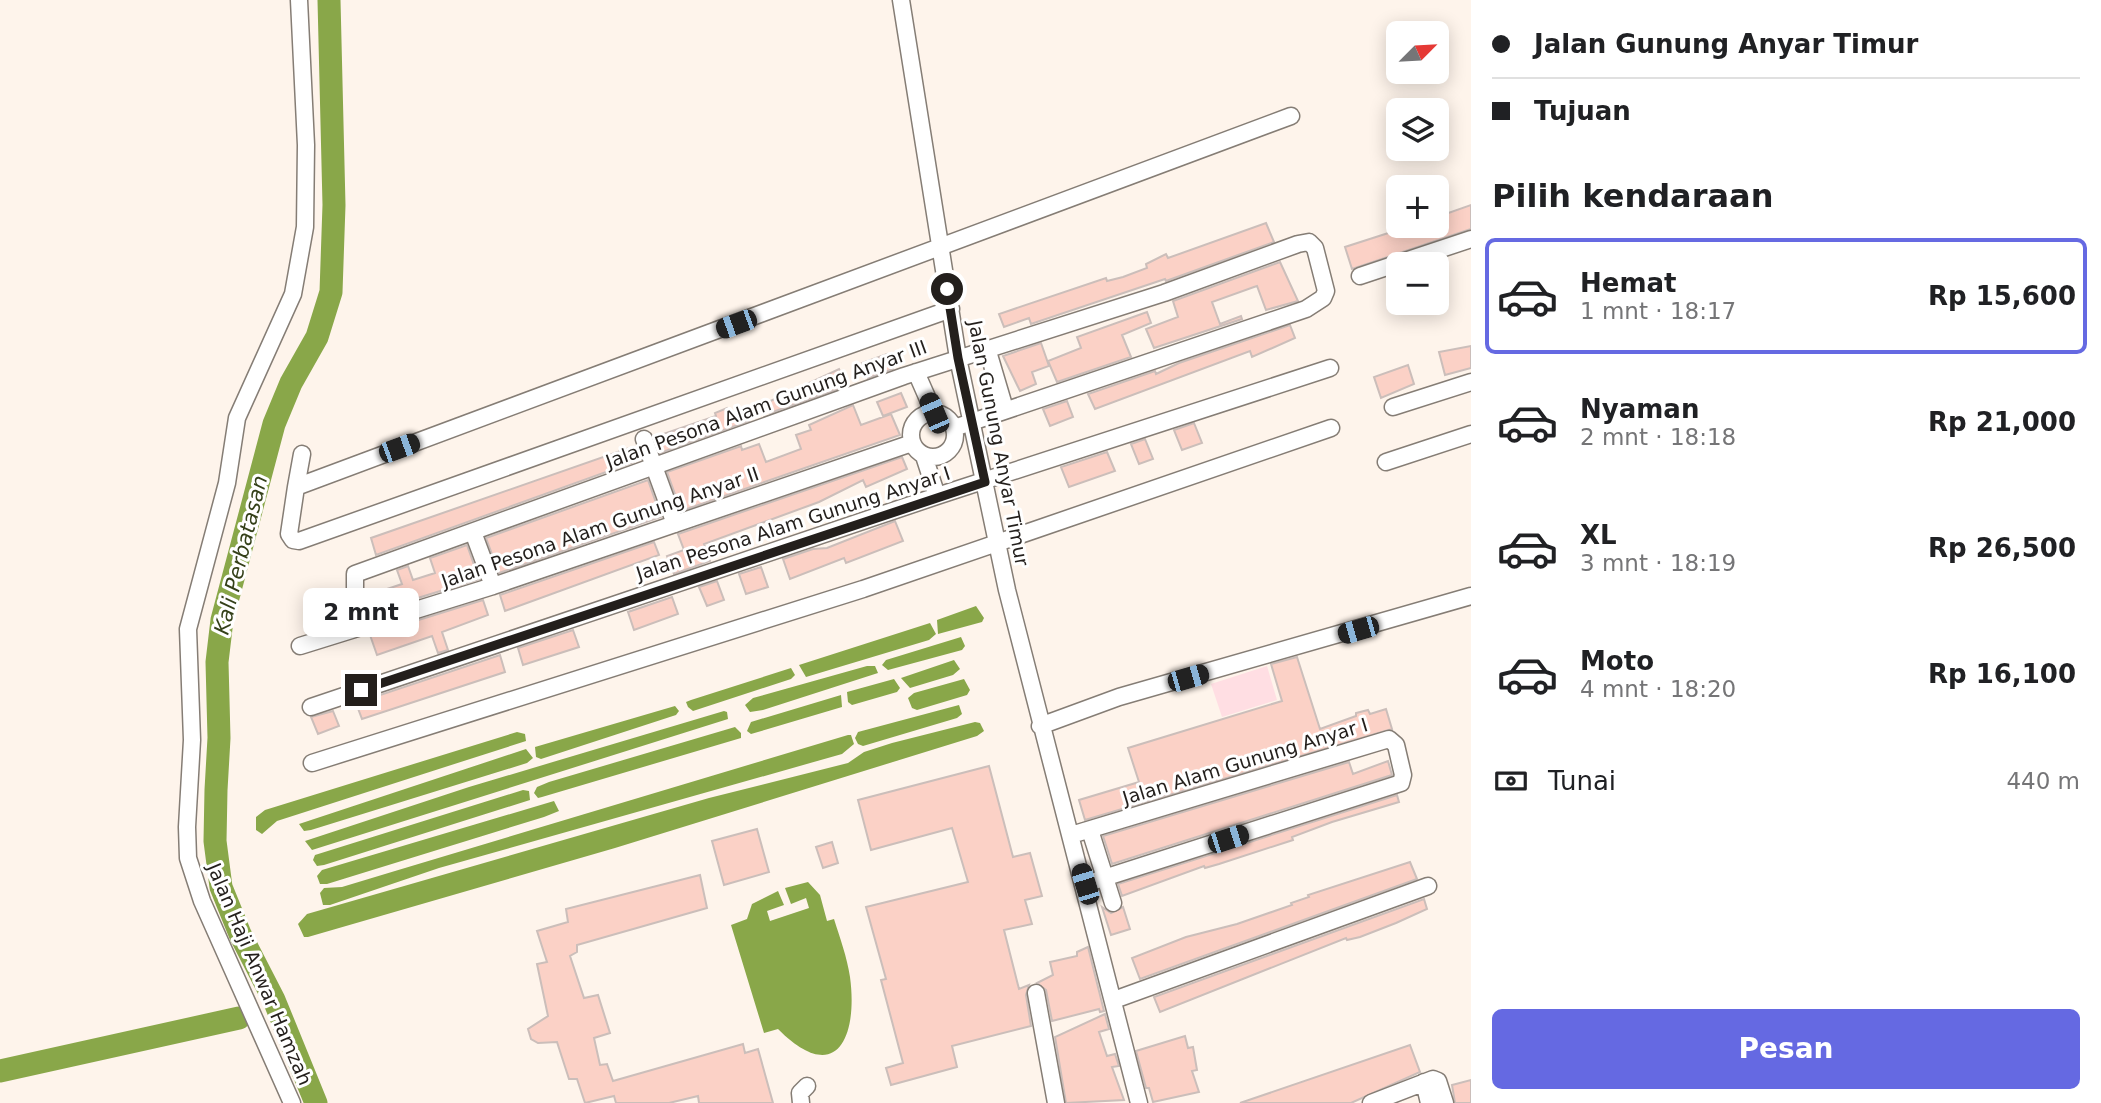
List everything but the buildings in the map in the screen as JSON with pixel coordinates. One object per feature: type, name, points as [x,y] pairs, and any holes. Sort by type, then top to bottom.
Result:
[{"type":"street","name":"Jalan Haji Anwar Hamzah","points":[[292,1103],[202,901],[188,858],[192,740],[188,629],[228,483],[237,418],[293,294],[305,227],[306,145],[299,0]]},
{"type":"street","name":"Jalan Gunung Anyar Timur","points":[[901,0],[958,358],[998,544],[1040,726],[1085,884],[1139,1103]]},
{"type":"street","points":[[296,486],[1292,116]]},
{"type":"street","points":[[1360,276],[1471,239]]},
{"type":"street","name":"Jalan Pesona Alam Gunung Anyar III","points":[[355,606],[355,574],[916,372],[1164,293],[1309,242],[1315,248],[1326,292],[1315,305],[1301,312],[1005,409]]},
{"type":"street","points":[[302,454],[289,534],[293,540],[299,541],[951,309]]},
{"type":"street","points":[[954,428],[1005,409],[987,348]]},
{"type":"street","name":"Jalan Pesona Alam Gunung Anyar I","points":[[311,707],[937,496],[1330,369]]},
{"type":"street","points":[[916,372],[934,413]]},
{"type":"street","points":[[1393,407],[1471,382]]},
{"type":"street","points":[[918,449],[932,458],[948,452],[955,436],[949,420],[934,413],[925,414],[913,426],[918,449],[937,496]]},
{"type":"street","points":[[312,763],[726,634],[998,544],[1331,428]]},
{"type":"street","points":[[1386,461],[1471,434]]},
{"type":"street","points":[[645,439],[675,524]]},
{"type":"street","name":"Jalan Pesona Alam Gunung Anyar II","points":[[300,646],[493,586],[675,524],[918,449]]},
{"type":"street","points":[[474,532],[493,586]]},
{"type":"street","points":[[1040,726],[1119,697],[1471,596]]},
{"type":"street","name":"Jalan Alam Gunung Anyar I","points":[[1071,835],[1389,739],[1396,745],[1403,775],[1401,783],[1085,884]]},
{"type":"street","points":[[1090,830],[1113,903]]},
{"type":"street","points":[[1114,1000],[1428,886]]},
{"type":"street","points":[[1036,993],[1056,1103]]},
{"type":"street","points":[[1371,1103],[1428,1081],[1438,1081],[1445,1103]]},
{"type":"street","points":[[1428,1081],[1429,1103]]},
{"type":"street","points":[[801,1103],[800,1093],[807,1086]]},
{"type":"shaded area","points":[[976,606],[984,618],[982,622],[938,634],[937,620]]},
{"type":"shaded area","points":[[930,623],[936,634],[929,640],[806,677],[799,665]]},
{"type":"shaded area","points":[[961,637],[965,646],[962,650],[888,670],[882,665],[886,660]]},
{"type":"shaded area","points":[[954,660],[960,669],[953,675],[910,688],[901,678]]},
{"type":"shaded area","points":[[875,666],[878,673],[763,710],[750,712],[745,705],[753,698]]},
{"type":"shaded area","points":[[1267,666],[1277,700],[1222,717],[1211,684]]},
{"type":"shaded area","points":[[791,668],[795,675],[791,679],[693,711],[686,702],[691,700]]},
{"type":"shaded area","points":[[894,679],[900,688],[897,692],[852,705],[848,702],[847,692]]},
{"type":"shaded area","points":[[964,679],[970,690],[967,695],[917,710],[912,708],[908,698],[914,693]]},
{"type":"shaded area","points":[[841,695],[842,707],[751,734],[747,731],[751,722]]},
{"type":"shaded area","points":[[959,705],[962,714],[957,718],[863,746],[858,744],[855,738],[858,732]]},
{"type":"shaded area","points":[[675,706],[679,711],[676,715],[541,759],[536,757],[535,747]]},
{"type":"shaded area","points":[[727,712],[728,719],[312,850],[305,841],[469,787]]},
{"type":"shaded area","points":[[975,722],[980,723],[984,731],[977,736],[615,848],[308,937],[304,937],[298,924],[307,914],[709,798],[848,763],[864,752]]},
{"type":"shaded area","points":[[735,727],[741,733],[741,738],[542,797],[538,798],[534,793],[537,787],[549,782]]},
{"type":"shaded area","points":[[517,732],[525,734],[526,741],[277,821],[262,834],[256,830],[256,817],[265,810]]},
{"type":"shaded area","points":[[851,735],[854,744],[842,754],[439,868],[330,905],[323,905],[320,893],[324,888],[342,887]]},
{"type":"shaded area","points":[[526,749],[533,758],[527,763],[311,830],[304,831],[299,824]]},
{"type":"shaded area","points":[[523,790],[529,791],[530,800],[324,865],[317,866],[313,860],[315,855]]},
{"type":"shaded area","points":[[554,801],[559,811],[544,817],[327,884],[320,884],[317,876],[322,870]]},
{"type":"shaded area","points":[[808,882],[820,895],[827,921],[834,919],[850,977],[852,999],[846,1035],[839,1047],[829,1054],[815,1054],[798,1046],[778,1029],[764,1033],[731,925],[747,919],[752,904],[778,891],[784,905],[767,911],[770,921],[809,908],[806,898],[791,904],[785,888]]},
{"type":"waterway","name":"Kali Perbatasan","points":[[316,1103],[274,1000],[240,934],[221,887],[215,841],[219,738],[217,662],[222,620],[274,424],[291,383],[317,337],[331,292],[334,205],[329,0]]},
{"type":"waterway","points":[[0,1071],[239,1018]]},
{"type":"route","points":[[361,690],[985,482],[958,358],[947,289]]}]
